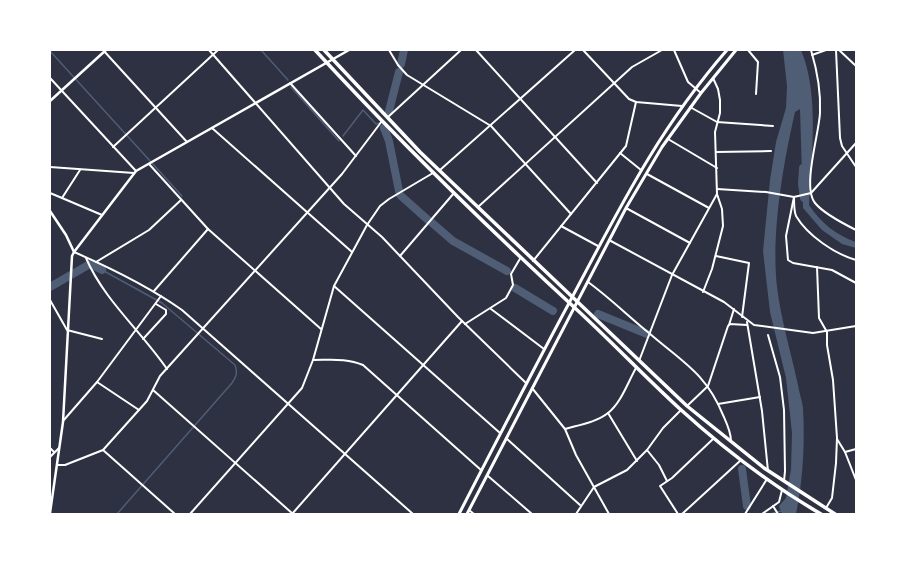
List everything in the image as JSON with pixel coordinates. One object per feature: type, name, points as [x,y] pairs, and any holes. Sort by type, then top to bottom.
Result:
[{"type":"highway","points":[[315,50],[382,122],[433,173],[569,304],[574,306],[636,368],[681,410],[741,459],[807,506],[822,514]]},
{"type":"highway","points":[[324,50],[439,170],[532,261],[686,406],[731,444],[768,472],[835,514]]},
{"type":"main road","points":[[459,514],[598,246],[641,170],[682,106],[727,50]]},
{"type":"main road","points":[[467,514],[576,302],[646,173],[690,107],[736,50]]},
{"type":"street","points":[[209,50],[355,215],[400,256],[462,321],[527,384]]},
{"type":"street","points":[[113,147],[218,50]]},
{"type":"street","points":[[51,513],[63,422],[67,330],[72,256],[74,252],[135,172],[349,50]]},
{"type":"street","points":[[389,50],[407,76],[491,126],[571,214]]},
{"type":"street","points":[[388,118],[461,50]]},
{"type":"street","points":[[476,50],[597,183]]},
{"type":"street","points":[[439,170],[521,100],[575,50]]},
{"type":"street","points":[[583,50],[613,84],[629,99],[636,102],[682,106]]},
{"type":"street","points":[[478,207],[632,67],[662,50]]},
{"type":"street","points":[[674,50],[688,82],[701,93]]},
{"type":"street","points":[[748,50],[758,62],[756,94]]},
{"type":"street","points":[[811,50],[817,80],[820,114],[812,165],[811,193],[815,203],[836,220],[856,230]]},
{"type":"street","points":[[812,55],[826,50]]},
{"type":"street","points":[[836,50],[838,125],[842,146],[856,167]]},
{"type":"street","points":[[839,50],[856,66]]},
{"type":"street","points":[[50,101],[104,51],[188,142]]},
{"type":"street","points":[[50,78],[135,172]]},
{"type":"street","points":[[703,292],[716,256],[723,226],[722,209],[717,194],[715,132],[720,110],[720,100],[718,89],[713,78]]},
{"type":"street","points":[[290,83],[356,156]]},
{"type":"street","points":[[532,261],[626,146],[636,102]]},
{"type":"street","points":[[690,107],[717,122],[773,126]]},
{"type":"street","points":[[57,465],[65,465],[103,450],[147,401],[167,369],[356,156],[382,122]]},
{"type":"street","points":[[212,128],[352,252]]},
{"type":"street","points":[[668,139],[717,168]]},
{"type":"street","points":[[717,189],[766,192],[794,197],[811,193],[856,143]]},
{"type":"street","points":[[716,152],[771,151]]},
{"type":"street","points":[[620,153],[641,170]]},
{"type":"street","points":[[149,164],[208,229],[321,329]]},
{"type":"street","points":[[50,167],[80,170],[135,172]]},
{"type":"street","points":[[62,198],[80,170]]},
{"type":"street","points":[[190,514],[302,388],[314,360],[321,329],[334,286],[367,225],[384,202],[433,173]]},
{"type":"street","points":[[646,173],[709,208]]},
{"type":"street","points":[[50,193],[102,215]]},
{"type":"street","points":[[400,256],[454,193]]},
{"type":"street","points":[[638,362],[672,274],[717,194]]},
{"type":"street","points":[[794,197],[796,215],[815,237],[835,252],[856,260]]},
{"type":"street","points":[[794,197],[786,236],[788,260],[793,264],[832,270],[856,283]]},
{"type":"street","points":[[96,262],[149,230],[181,200]]},
{"type":"street","points":[[626,208],[690,243]]},
{"type":"street","points":[[50,211],[66,235],[74,252],[154,290],[203,328],[344,455],[413,514]]},
{"type":"street","points":[[561,226],[598,246]]},
{"type":"street","points":[[154,290],[208,229]]},
{"type":"street","points":[[609,240],[724,302],[734,309],[747,322],[758,327],[813,333],[827,332],[856,326]]},
{"type":"street","points":[[716,256],[749,263],[742,317]]},
{"type":"street","points":[[465,324],[491,309],[506,298],[512,289],[513,281],[511,274],[520,257]]},
{"type":"street","points":[[86,258],[89,268],[134,331],[153,349],[167,369]]},
{"type":"street","points":[[817,267],[816,294],[819,318],[827,332],[827,345],[833,380],[837,438],[832,498],[826,508]]},
{"type":"street","points":[[587,282],[628,314],[649,334],[692,367],[708,386],[718,404],[731,436],[731,444]]},
{"type":"street","points":[[334,286],[501,433]]},
{"type":"street","points":[[63,422],[97,382],[161,296]]},
{"type":"street","points":[[50,300],[67,330],[102,339]]},
{"type":"street","points":[[143,339],[166,314],[166,310],[156,303]]},
{"type":"street","points":[[491,309],[544,349]]},
{"type":"street","points":[[686,406],[708,386],[734,309]]},
{"type":"street","points":[[153,390],[293,514],[462,321]]},
{"type":"street","points":[[747,322],[760,398],[768,472]]},
{"type":"street","points":[[728,325],[747,325]]},
{"type":"street","points":[[768,335],[780,377],[784,410],[786,471],[784,481]]},
{"type":"street","points":[[314,360],[353,361],[363,365],[482,471]]},
{"type":"street","points":[[565,429],[595,420],[608,413],[614,407],[636,368]]},
{"type":"street","points":[[97,382],[139,410]]},
{"type":"street","points":[[532,388],[565,429],[594,488],[609,514]]},
{"type":"street","points":[[718,404],[760,398]]},
{"type":"street","points":[[576,514],[580,505],[594,488],[619,475],[637,461],[647,450],[662,428],[681,410]]},
{"type":"street","points":[[608,413],[637,461]]},
{"type":"street","points":[[506,438],[580,505]]},
{"type":"street","points":[[678,514],[660,486],[668,481],[714,438]]},
{"type":"street","points":[[837,438],[846,452],[856,480]]},
{"type":"street","points":[[50,448],[54,452]]},
{"type":"street","points":[[50,457],[59,448]]},
{"type":"street","points":[[846,452],[856,449]]},
{"type":"street","points":[[103,450],[175,514]]},
{"type":"street","points":[[647,450],[657,462],[668,481]]},
{"type":"street","points":[[682,514],[741,459]]},
{"type":"street","points":[[487,475],[532,514]]},
{"type":"street","points":[[745,514],[767,478]]},
{"type":"street","points":[[762,514],[781,500],[782,488]]},
{"type":"street","points":[[773,507],[778,514]]},
{"type":"street","points":[[469,510],[474,514]]},
{"type":"water","points":[[783,50],[801,50],[811,87],[813,127],[809,205],[830,228],[842,236],[856,242],[856,248],[842,244],[822,230],[803,208],[800,109],[795,112],[782,176],[776,244],[777,287],[803,408],[803,461],[796,514],[782,514],[779,506],[786,498],[791,469],[792,433],[786,378],[770,312],[763,251],[770,180],[776,142],[786,108],[787,86]]},
{"type":"waterway","points":[[261,50],[288,80]]},
{"type":"waterway","points":[[401,64],[404,50]]},
{"type":"waterway","points":[[50,51],[182,196]]},
{"type":"waterway","points":[[389,111],[399,72]]},
{"type":"waterway","points":[[291,87],[339,141]]},
{"type":"waterway","points":[[343,136],[363,110],[376,124],[380,123]]},
{"type":"waterway","points":[[384,128],[389,141],[399,191]]},
{"type":"waterway","points":[[803,168],[802,184],[804,198]]},
{"type":"waterway","points":[[400,195],[428,220]]},
{"type":"waterway","points":[[431,222],[453,241],[507,271]]},
{"type":"waterway","points":[[50,287],[90,264],[102,270]]},
{"type":"waterway","points":[[102,270],[162,303],[235,365],[236,370],[232,383],[117,514]]},
{"type":"waterway","points":[[515,288],[553,311]]},
{"type":"waterway","points":[[598,314],[647,334]]},
{"type":"waterway","points":[[742,469],[747,506]]},
{"type":"waterway","points":[[770,514],[781,511]]}]
